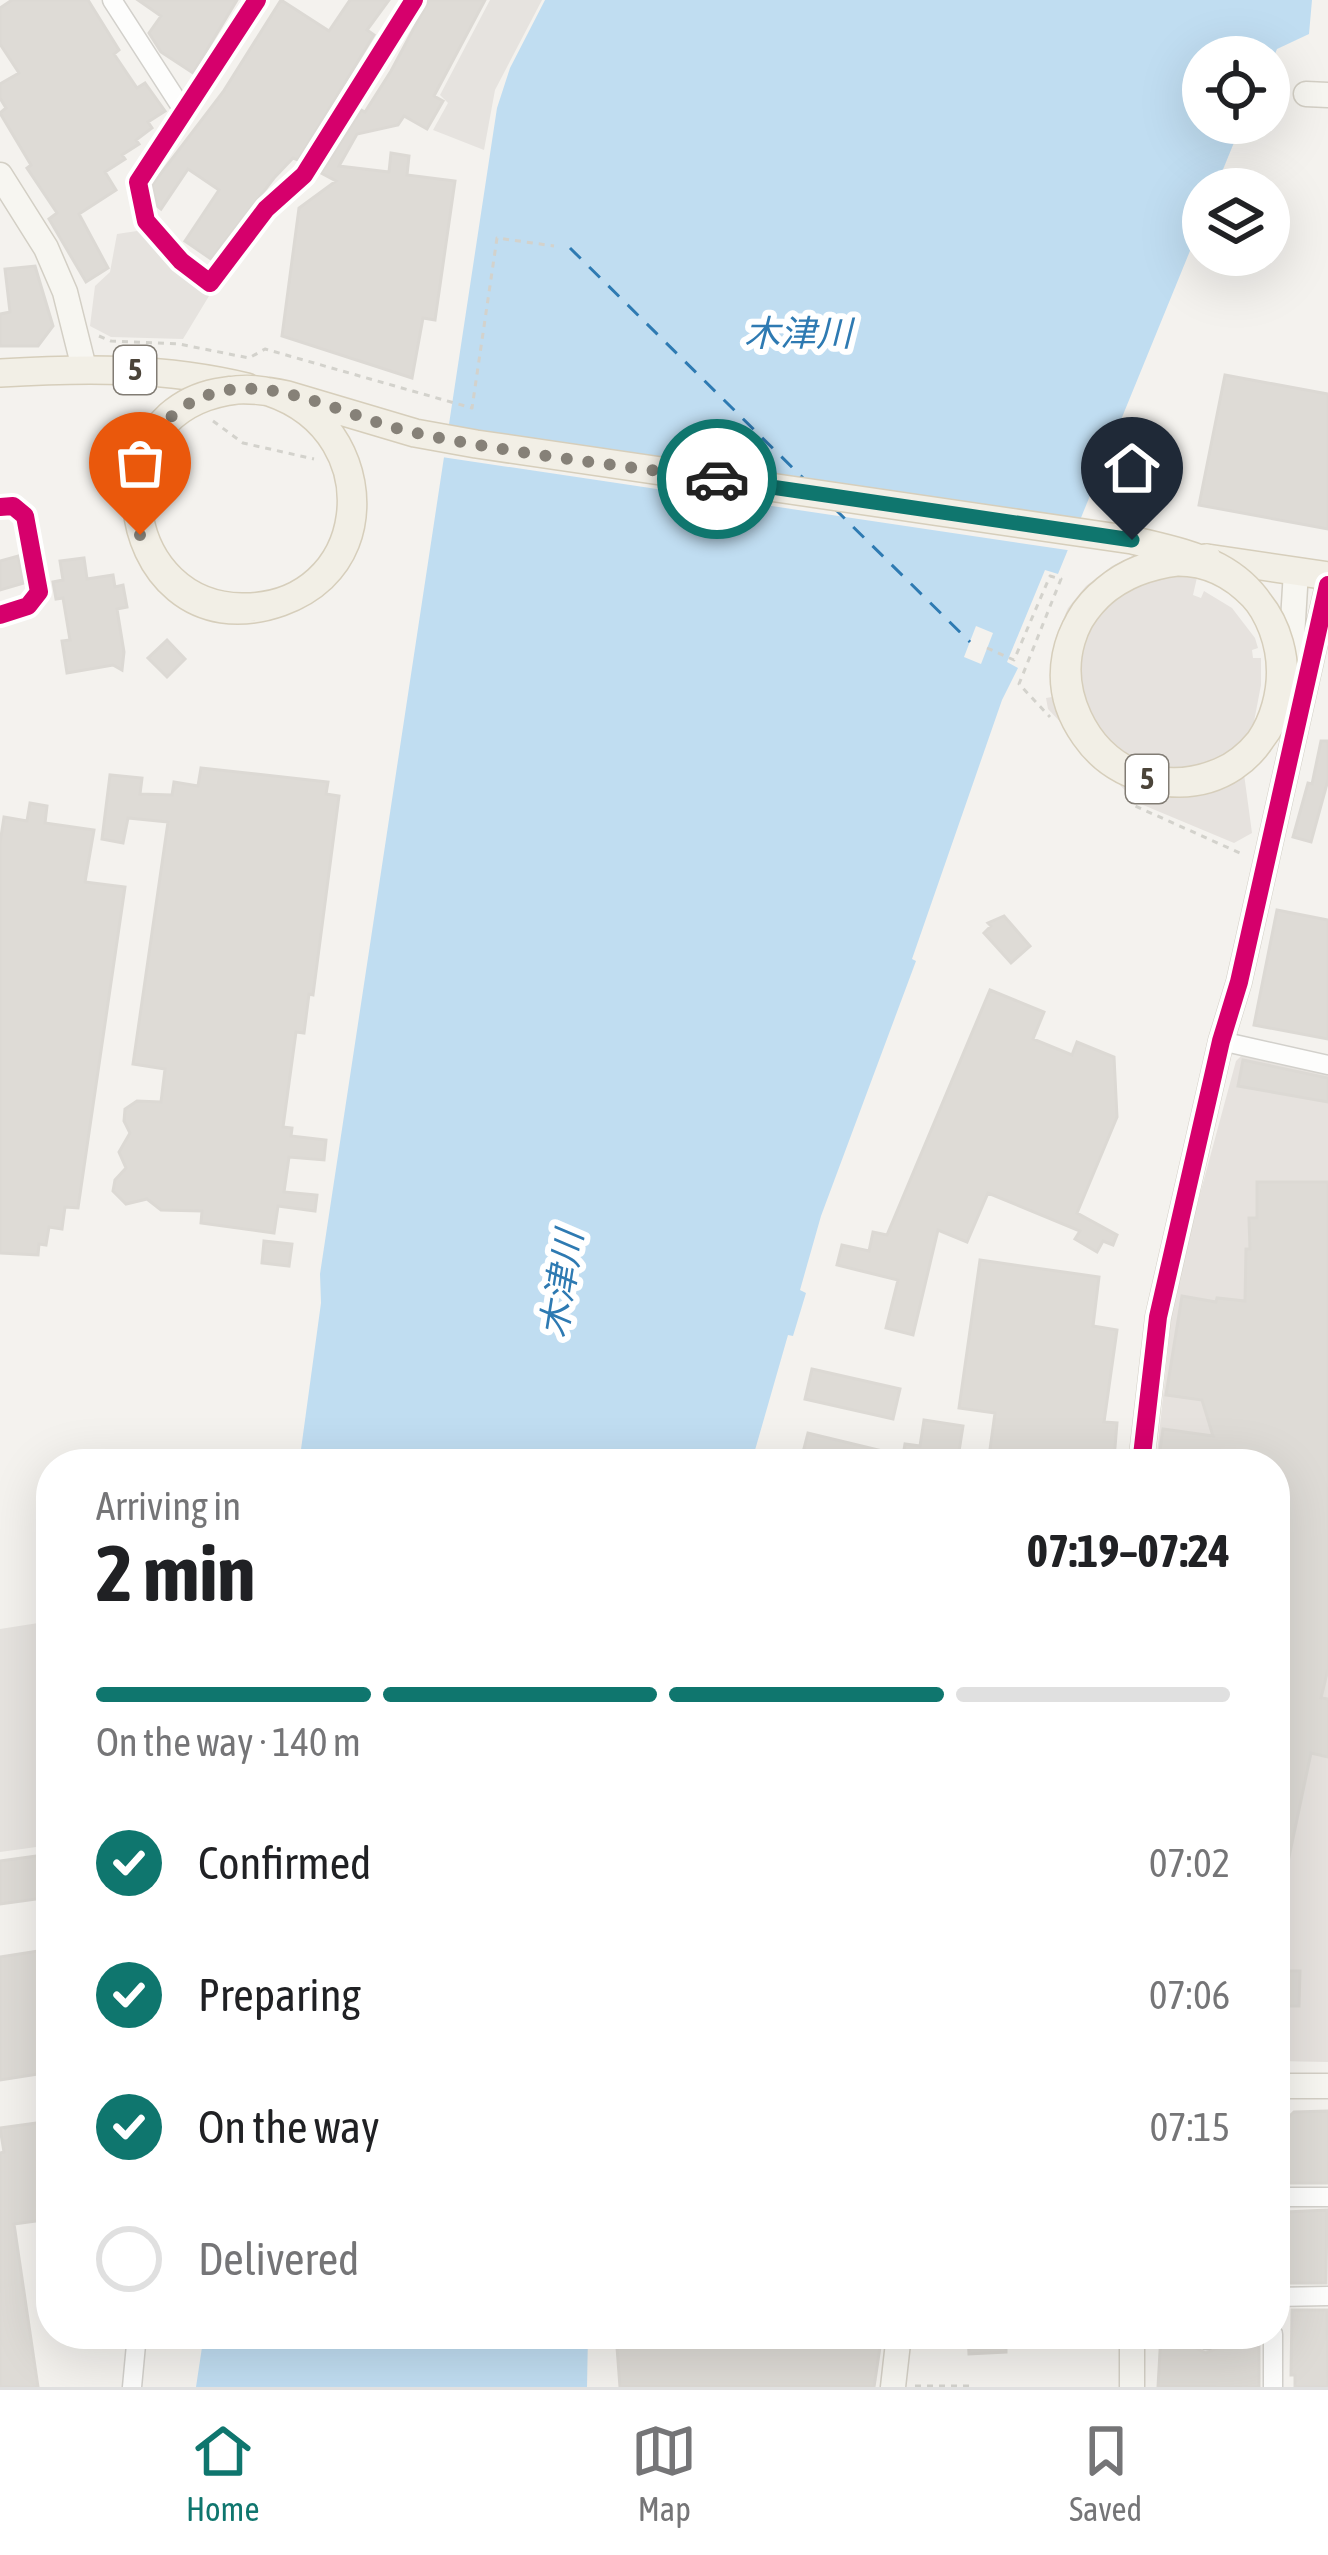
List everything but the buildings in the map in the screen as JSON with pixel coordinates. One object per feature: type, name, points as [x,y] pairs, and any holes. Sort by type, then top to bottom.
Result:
[{"type":"main road","name":"5","points":[[0,373],[83,368],[202,376],[269,392],[309,411],[341,451],[351,482],[352,514],[341,548],[329,566],[289,597],[261,606],[235,607],[185,590],[149,552],[135,499],[150,445],[178,413],[198,400],[230,391],[251,390],[269,392],[286,397],[309,411],[324,426],[338,442],[350,471],[354,497],[351,523],[342,548],[333,564],[307,589],[285,601],[260,608],[243,609],[218,606],[200,600],[175,584],[147,551],[134,509],[135,482],[146,448],[166,420],[198,399],[218,392],[241,389],[251,389],[269,391],[287,395],[371,422],[456,441],[1132,540],[1177,551],[1191,557],[1206,562],[1220,567],[1256,598],[1265,610],[1278,634],[1283,651],[1285,675],[1280,708],[1265,737],[1228,770],[1196,781],[1156,781],[1131,774],[1110,762],[1085,736],[1073,716],[1067,694],[1065,671],[1068,650],[1075,628],[1087,608],[1103,591],[1141,568],[1168,562],[1178,562],[1193,562],[1223,572],[1254,597],[1269,618],[1284,668],[1281,700],[1272,722],[1258,744],[1235,764],[1208,776],[1186,781],[1132,772],[1087,736],[1075,715],[1067,683],[1072,639],[1082,618],[1105,591],[1141,570],[1170,562],[1189,560],[1208,558],[1296,571],[1328,581]]},
{"type":"street","points":[[112,0],[183,110]]},
{"type":"street","points":[[257,0],[138,182],[146,221],[181,261],[210,283],[266,209],[304,175],[414,0]]},
{"type":"street","points":[[0,175],[46,248],[65,292],[83,368]]},
{"type":"street","points":[[0,507],[13,506],[25,516],[39,592],[28,606],[0,615]]},
{"type":"street","points":[[1282,792],[1296,571]]},
{"type":"street","points":[[1143,1449],[1158,1317],[1328,581]]},
{"type":"street","points":[[1221,1041],[1328,1065]]},
{"type":"street","points":[[1290,2086],[1328,2086]]},
{"type":"street","points":[[1290,2197],[1328,2197]]},
{"type":"street","points":[[1290,2297],[1328,2296]]},
{"type":"street","points":[[132,2387],[136,2349]]},
{"type":"street","points":[[893,2386],[897,2349]]},
{"type":"street","points":[[1132,2349],[1132,2387]]},
{"type":"street","points":[[1273,2349],[1273,2387]]},
{"type":"path","points":[[90,332],[111,341],[179,344],[249,358],[265,350],[287,354],[472,408],[496,238],[554,246]]},
{"type":"path","points":[[206,415],[243,443],[316,459]]},
{"type":"path","points":[[987,648],[1014,661],[1050,576],[1061,579],[1018,684],[1062,730]]},
{"type":"path","points":[[1119,790],[1133,805],[1265,865]]},
{"type":"path","points":[[893,2386],[973,2386]]},
{"type":"shaded area","points":[[490,0],[542,0],[495,90],[484,150],[433,130],[448,103],[440,95]]},
{"type":"shaded area","points":[[137,231],[209,296],[183,339],[111,337],[90,326],[95,286],[110,272],[117,234]]},
{"type":"shaded area","points":[[1204,547],[1193,595],[1201,598],[1204,591],[1232,608],[1255,638],[1258,648],[1252,650],[1253,658],[1261,658],[1261,685],[1244,774],[1252,833],[1234,843],[1136,802],[1048,709],[1046,698],[1052,697],[1050,666],[1056,636],[1068,608],[1086,586],[1137,554]]},
{"type":"shaded area","points":[[1241,1056],[1328,1075],[1328,2062],[1290,2061],[1290,1449],[1158,1449],[1174,1290]]},
{"type":"shaded area","points":[[36,1623],[36,1847],[0,1852],[0,1629]]},
{"type":"water","name":"木津川","points":[[545,0],[1312,0],[1309,34],[1290,43],[1290,36],[1182,36],[1182,144],[1233,144],[1224,168],[1182,168],[1182,270],[1058,574],[1045,570],[1007,662],[1018,668],[1002,700],[912,959],[916,961],[821,1216],[800,1290],[806,1293],[793,1336],[788,1335],[755,1449],[301,1449],[321,1303],[320,1274],[497,108],[510,68]]},
{"type":"water","points":[[202,2349],[588,2349],[587,2387],[196,2387]]},
{"type":"pier","points":[[443,425],[1086,522],[1074,551],[435,456]]},
{"type":"pier","points":[[976,626],[993,633],[981,664],[964,657]]},
{"type":"ferry route","points":[[570,248],[806,481]]},
{"type":"ferry route","points":[[834,508],[970,642]]},
{"type":"cycle path","points":[[257,0],[138,182],[146,221],[181,261],[210,283],[266,209],[304,175],[414,0]]},
{"type":"cycle path","points":[[0,507],[13,506],[25,516],[39,592],[28,606],[0,615]]},
{"type":"cycle path","points":[[1143,1449],[1158,1317],[1328,585]]},
{"type":"way so far","points":[[140,535],[135,482],[151,440],[166,420],[190,402],[241,389],[287,395],[415,433],[717,479]]},
{"type":"route","points":[[717,479],[1132,540]]}]
